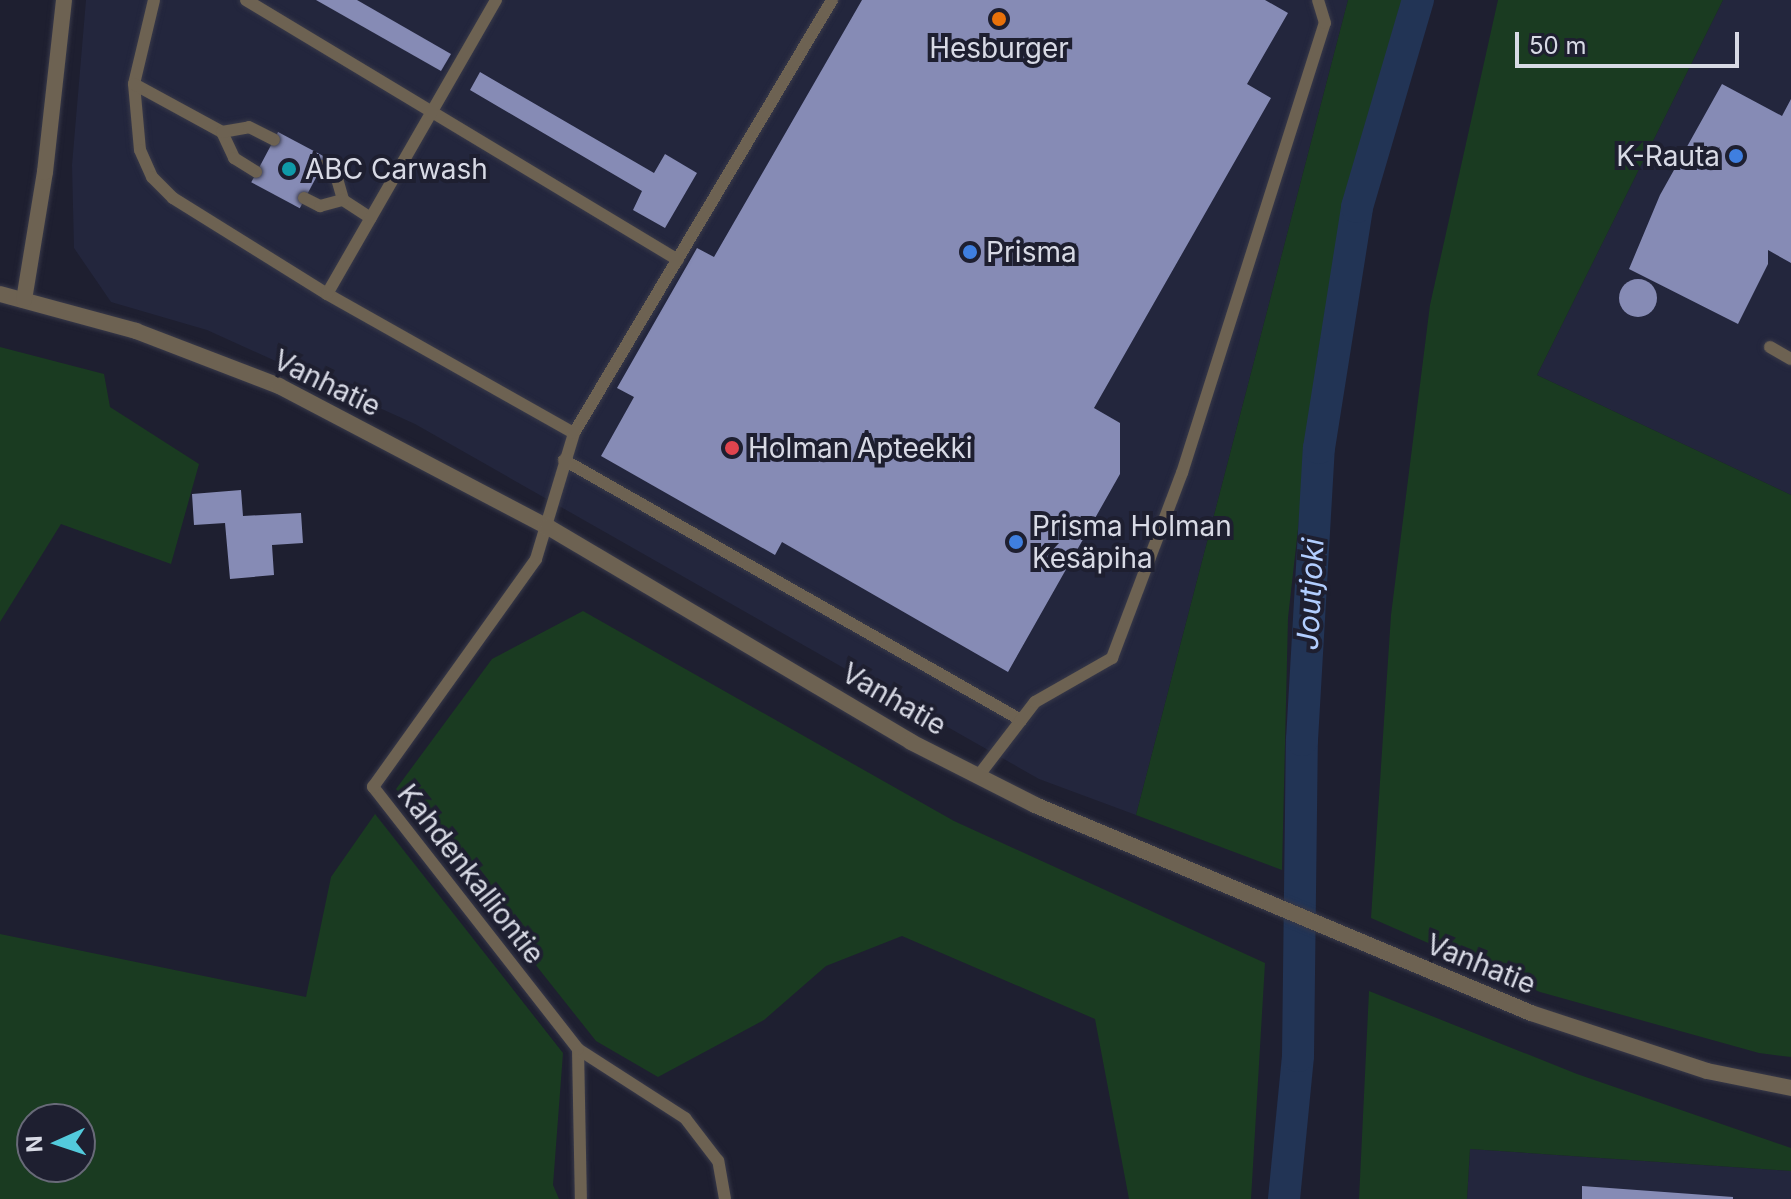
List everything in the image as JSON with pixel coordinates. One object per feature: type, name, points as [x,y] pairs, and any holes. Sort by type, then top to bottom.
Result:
[{"type":"street","points":[[24,300],[45,172],[64,0]]},
{"type":"street","name":"Vanhatie","points":[[0,294],[136,331],[279,386],[548,527],[911,742],[1035,805],[1264,905],[1531,1013],[1707,1071],[1791,1088]]},
{"type":"lane","points":[[154,0],[134,84],[140,150],[152,177],[173,198],[327,294],[574,433]]},
{"type":"lane","points":[[246,0],[678,260]]},
{"type":"lane","points":[[327,294],[496,0]]},
{"type":"lane","points":[[548,527],[564,460],[574,433],[832,0]]},
{"type":"lane","points":[[979,775],[1035,702],[1112,658],[1182,473],[1325,23],[1318,0]]},
{"type":"lane","points":[[134,84],[222,132],[234,158],[256,172]]},
{"type":"lane","points":[[222,132],[249,127],[274,140]]},
{"type":"lane","points":[[322,166],[336,175],[343,200],[371,218]]},
{"type":"lane","points":[[304,198],[320,206],[343,200]]},
{"type":"lane","points":[[1770,347],[1791,359]]},
{"type":"lane","points":[[564,460],[1021,720]]},
{"type":"lane","name":"Kahdenkalliontie","points":[[548,527],[536,559],[373,787],[578,1049],[685,1118],[718,1161],[725,1199]]},
{"type":"lane","points":[[578,1049],[581,1199]]},
{"type":"shaded area","points":[[86,0],[1348,0],[1136,815],[1039,779],[415,424],[207,330],[111,302],[74,248],[72,165]]},
{"type":"shaded area","points":[[1723,0],[1791,0],[1791,495],[1537,375]]},
{"type":"shaded area","points":[[1470,1149],[1791,1171],[1791,1199],[1467,1199]]},
{"type":"green space","points":[[1348,0],[1403,0],[1346,193],[1317,360],[1288,618],[1282,870],[1136,815]]},
{"type":"green space","points":[[1498,0],[1723,0],[1537,375],[1791,495],[1791,1057],[1759,1053],[1540,992],[1371,918],[1391,615],[1430,305]]},
{"type":"green space","points":[[0,347],[104,374],[110,407],[199,464],[171,564],[61,524],[0,622]]},
{"type":"green space","points":[[583,611],[954,821],[1265,963],[1251,1199],[1129,1199],[1095,1019],[902,936],[826,966],[764,1020],[658,1077],[596,1041],[396,789],[492,659]]},
{"type":"green space","points":[[375,814],[563,1053],[553,1185],[559,1199],[0,1199],[0,934],[306,997],[331,877]]},
{"type":"green space","points":[[1369,991],[1577,1074],[1791,1148],[1791,1171],[1470,1149],[1467,1199],[1359,1199]]},
{"type":"building","points":[[316,0],[357,0],[451,54],[441,71]]},
{"type":"building","points":[[862,0],[1265,0],[1288,13],[1247,84],[1271,98],[1094,408],[1120,423],[1120,474],[1008,672],[782,542],[775,555],[601,456],[634,397],[617,388],[697,248],[714,257]]},
{"type":"building","points":[[480,72],[654,173],[665,154],[697,173],[665,228],[633,210],[642,191],[470,90]]},
{"type":"building","points":[[1722,84],[1782,116],[1791,99],[1791,263],[1768,250],[1768,264],[1738,324],[1629,269],[1660,195]]},
{"type":"building","name":"ABC Carwash","points":[[278,132],[327,158],[300,208],[251,182]]},
{"type":"building","points":[[1638,279],[1651,285],[1657,298],[1651,311],[1638,317],[1625,311],[1619,298],[1625,285]]},
{"type":"building","points":[[241,490],[243,516],[301,513],[303,543],[272,545],[274,575],[230,579],[225,523],[194,525],[192,494]]},
{"type":"building","points":[[1582,1186],[1733,1197],[1733,1199],[1582,1199]]},
{"type":"waterway","name":"Joutjoki","points":[[1284,1199],[1298,1056],[1302,740],[1319,448],[1357,207],[1418,0]]},
{"type":"place","name":"Hesburger","points":[[999,19]]},
{"type":"place","name":"K-Rauta","points":[[1736,156]]},
{"type":"place","name":"ABC Carwash","points":[[289,169]]},
{"type":"place","name":"Prisma","points":[[970,252]]},
{"type":"place","name":"Holman Apteekki","points":[[732,448]]},
{"type":"place","name":"Prisma Holman Kesäpiha","points":[[1016,542]]}]
